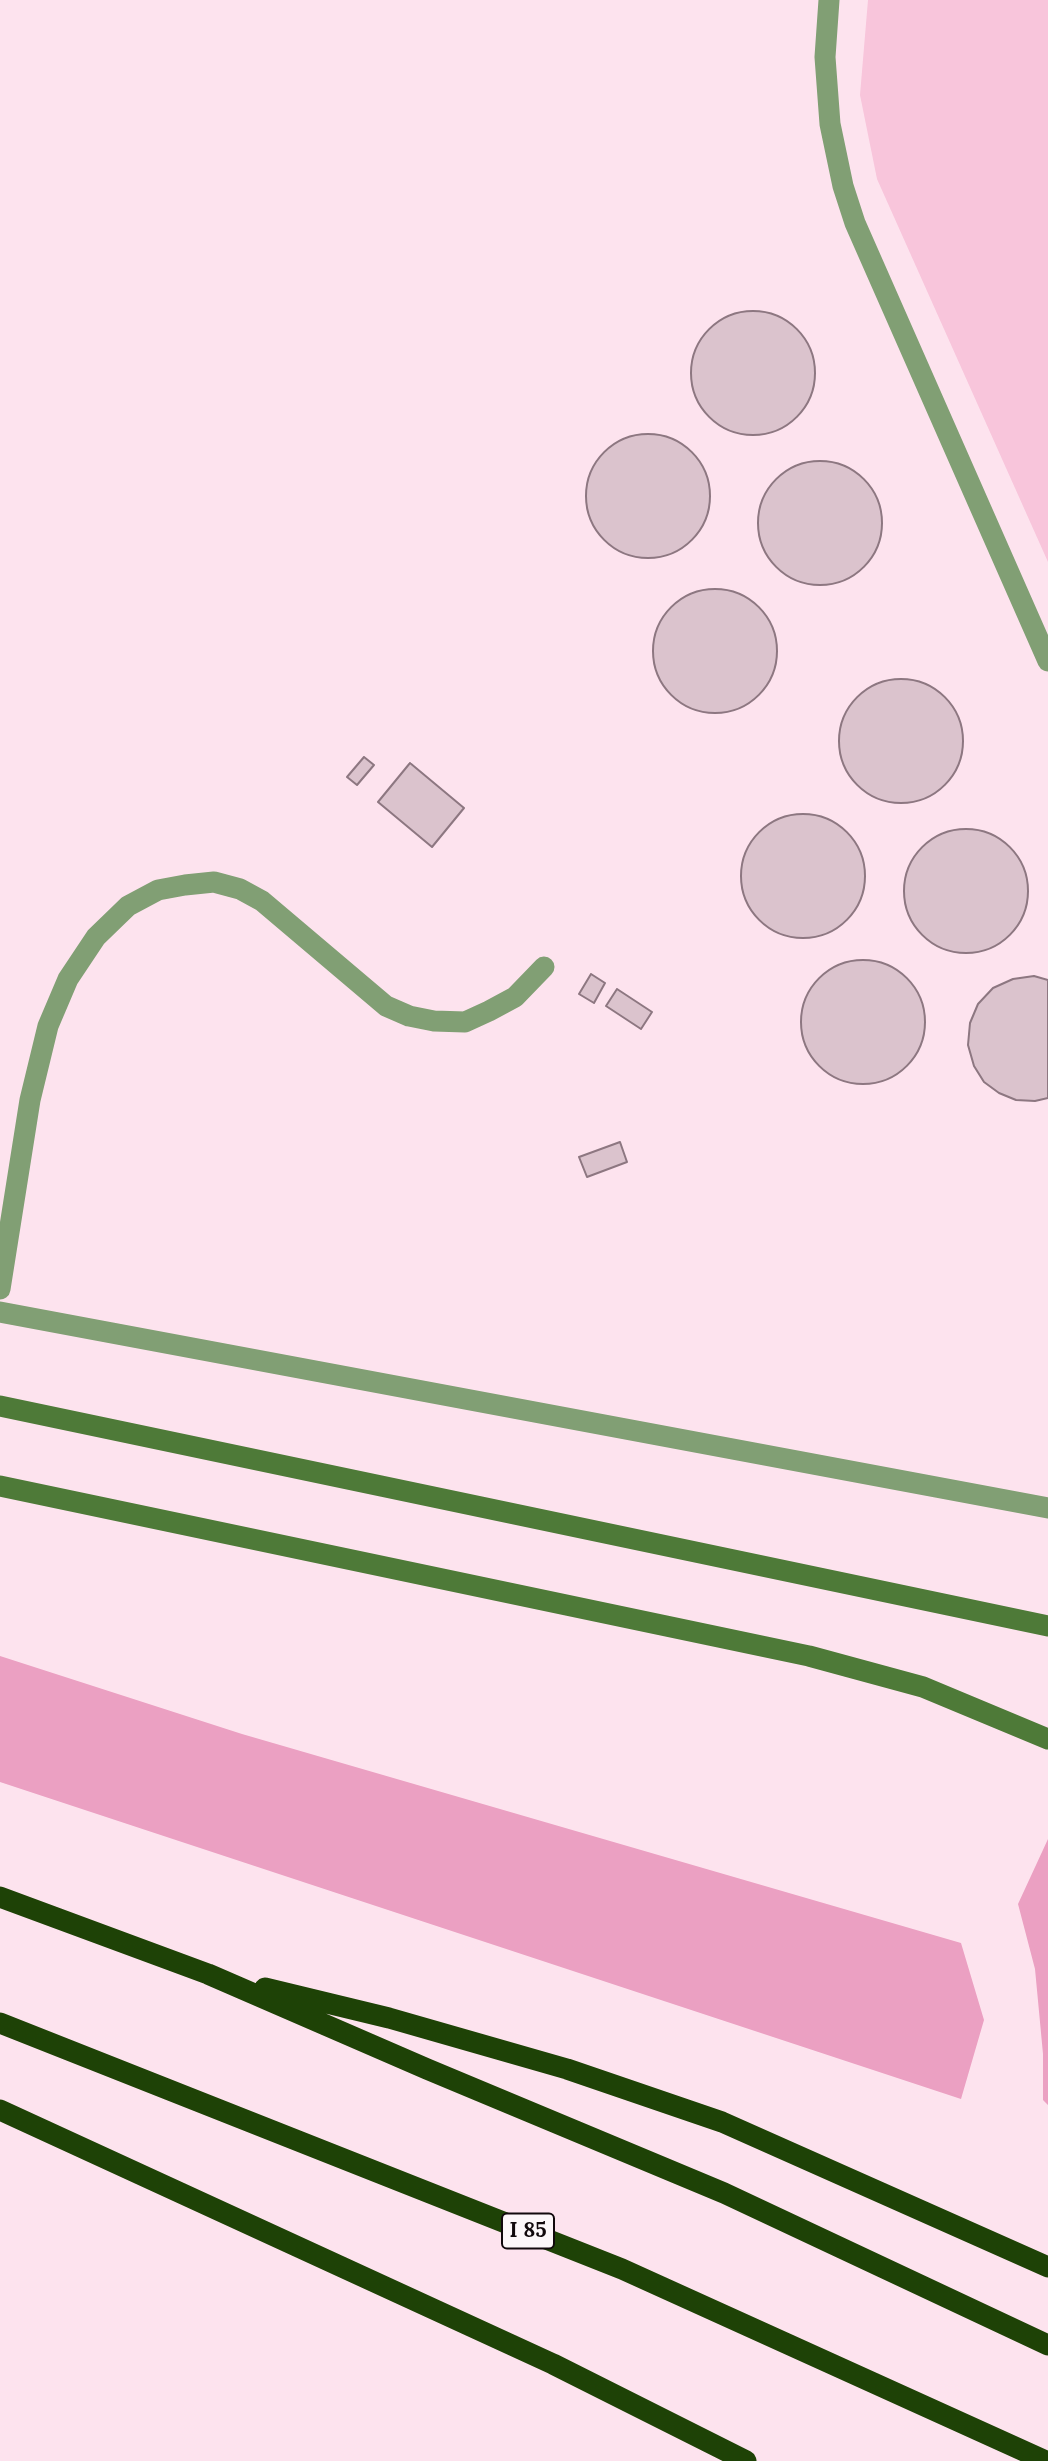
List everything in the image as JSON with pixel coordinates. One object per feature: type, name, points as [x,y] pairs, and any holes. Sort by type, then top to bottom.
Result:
[{"type":"highway","points":[[0,1897],[208,1974],[724,2193],[1048,2345]]},
{"type":"highway","points":[[208,1974],[390,2018],[554,2066],[722,2122],[1048,2267]]},
{"type":"highway","name":"I 85","points":[[0,2023],[622,2269],[1046,2461]]},
{"type":"highway","points":[[0,2110],[553,2364],[746,2461]]},
{"type":"main road","points":[[0,1406],[1048,1626]]},
{"type":"main road","points":[[0,1486],[809,1656],[923,1687],[1048,1739]]},
{"type":"lane","points":[[829,0],[825,45],[826,91],[835,155],[851,211],[1048,661]]},
{"type":"lane","points":[[0,1289],[30,1100],[48,1026],[68,979],[96,937],[128,906],[158,890],[185,885],[214,882],[240,889],[262,901],[386,1006],[409,1016],[434,1021],[465,1022],[489,1011],[515,997],[544,967]]},
{"type":"lane","points":[[0,1312],[1048,1508]]},
{"type":"shaded area","points":[[868,0],[1048,0],[1048,562],[877,179],[860,95]]},
{"type":"shaded area","points":[[0,1656],[242,1734],[961,1943],[984,2020],[961,2099],[0,1782]]},
{"type":"shaded area","points":[[1048,1839],[1048,2105],[1043,2100],[1043,2054],[1035,1969],[1018,1904]]},
{"type":"building","points":[[753,311],[777,316],[797,329],[810,349],[815,373],[810,397],[797,417],[777,430],[753,435],[729,430],[709,417],[696,397],[691,373],[696,349],[709,329],[729,316]]},
{"type":"building","points":[[648,434],[672,439],[692,452],[705,472],[710,496],[705,520],[692,540],[672,553],[648,558],[624,553],[604,540],[591,520],[586,496],[591,472],[604,452],[624,439]]},
{"type":"building","points":[[820,461],[844,466],[864,479],[877,499],[882,523],[877,547],[864,567],[844,580],[820,585],[796,580],[776,567],[763,547],[758,523],[763,499],[776,479],[796,466]]},
{"type":"building","points":[[715,589],[739,594],[759,607],[772,627],[777,651],[772,675],[759,695],[739,708],[715,713],[691,708],[671,695],[658,675],[653,651],[658,627],[671,607],[691,594]]},
{"type":"building","points":[[901,679],[925,684],[945,697],[958,717],[963,741],[958,765],[945,785],[925,798],[901,803],[877,798],[857,785],[844,765],[839,741],[844,717],[857,697],[877,684]]},
{"type":"building","points":[[364,757],[374,765],[357,785],[347,777]]},
{"type":"building","points":[[410,763],[464,808],[432,847],[378,802]]},
{"type":"building","points":[[803,814],[827,819],[847,832],[860,852],[865,876],[860,900],[847,920],[827,933],[803,938],[779,933],[759,920],[746,900],[741,876],[746,852],[759,832],[779,819]]},
{"type":"building","points":[[966,829],[990,834],[1010,847],[1023,867],[1028,891],[1023,915],[1010,935],[990,948],[966,953],[942,948],[922,935],[909,915],[904,891],[909,867],[922,847],[942,834]]},
{"type":"building","points":[[863,960],[887,965],[907,978],[920,998],[925,1022],[920,1046],[907,1066],[887,1079],[863,1084],[839,1079],[819,1066],[806,1046],[801,1022],[806,998],[819,978],[839,965]]},
{"type":"building","points":[[591,974],[605,983],[594,1003],[579,994]]},
{"type":"building","points":[[1034,976],[1048,980],[1048,1098],[1035,1101],[1016,1100],[999,1093],[984,1082],[974,1066],[968,1045],[970,1023],[978,1004],[993,988],[1013,979]]},
{"type":"building","points":[[617,989],[652,1012],[641,1029],[606,1006]]},
{"type":"building","points":[[620,1142],[627,1162],[587,1177],[579,1157]]}]
